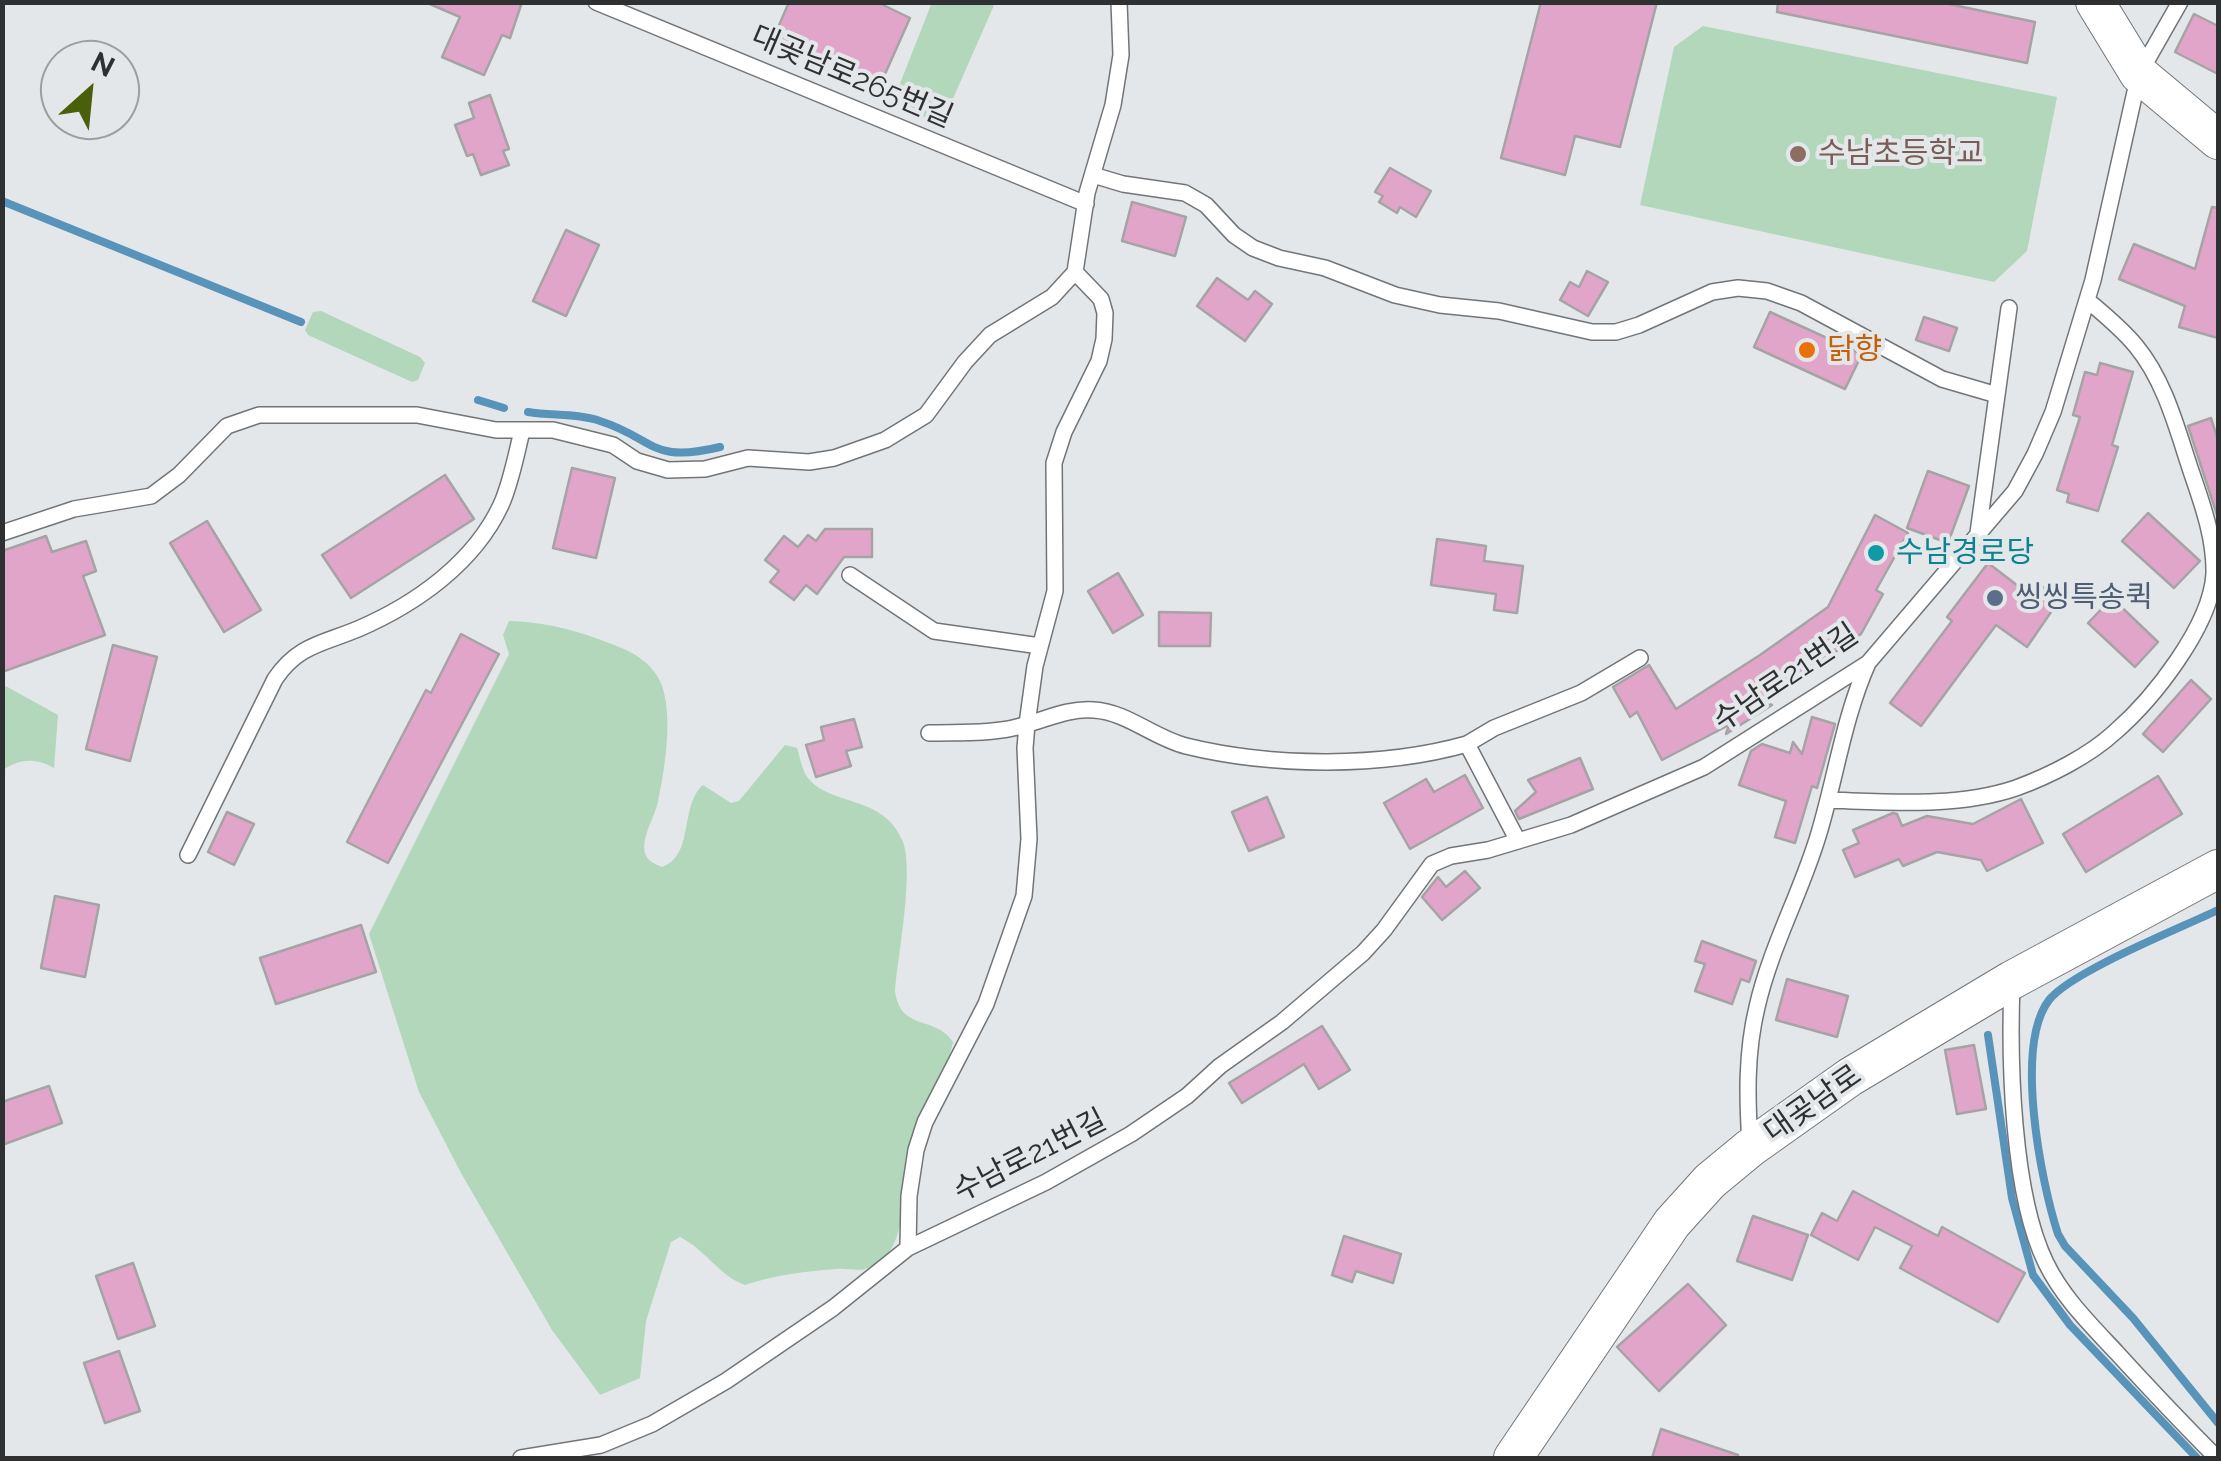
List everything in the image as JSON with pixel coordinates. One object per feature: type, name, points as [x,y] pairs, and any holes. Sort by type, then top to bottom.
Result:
[{"type":"street","points":[[2095,2],[2139,74],[2218,140]]},
{"type":"street","name":"대곶남로","points":[[1513,1458],[1672,1224],[1710,1182],[1750,1148],[1850,1077],[2012,980],[2218,869]]},
{"type":"lane","name":"대곶남로265번길","points":[[596,2],[1086,204]]},
{"type":"lane","points":[[2,533],[74,508],[151,496],[179,475],[226,426],[259,415],[417,415],[496,430],[553,430],[613,445],[636,461],[668,470],[704,468],[748,458],[809,462],[834,458],[886,440],[926,415],[990,336],[1052,297],[1075,272],[1086,204],[1113,105],[1121,55],[1119,2]]},
{"type":"lane","name":"수남로21번길","points":[[522,1458],[600,1446],[652,1424],[726,1381],[834,1308],[908,1248],[1046,1182],[1131,1134],[1282,1022],[1363,953],[1432,864],[1571,825],[1704,767],[1868,663],[2015,491],[2035,454],[2053,412],[2086,300],[2139,74],[2180,2]]},
{"type":"lane","points":[[1093,175],[1123,184],[1185,193],[1206,205],[1234,235],[1253,248],[1325,268],[1395,295],[1592,332],[1616,332],[1640,325],[1712,292],[1738,288],[1767,291],[1800,302],[1942,379],[1997,395]]},
{"type":"lane","points":[[908,1248],[916,1150],[925,1122],[986,1004],[1024,896],[1029,839],[1025,748],[1040,646],[1055,591],[1052,489],[1057,448],[1099,361],[1104,338],[1101,299],[1075,272]]},
{"type":"lane","points":[[1828,800],[1953,800],[2015,788],[2046,774],[2113,735],[2132,716],[2202,618],[2211,593],[2212,542],[2180,438],[2151,368],[2136,346],[2086,300]]},
{"type":"lane","points":[[1977,537],[2010,308]]},
{"type":"lane","points":[[188,855],[275,679],[289,659],[412,602],[444,578],[486,531],[502,503],[522,431]]},
{"type":"lane","points":[[850,575],[934,631],[1040,646]]},
{"type":"lane","points":[[928,733],[1010,729],[1091,709],[1112,713],[1185,746],[1295,760],[1392,760],[1428,756],[1467,744],[1494,728],[1581,693],[1640,658]]},
{"type":"lane","points":[[1750,1148],[1746,1076],[1757,1005],[1819,835],[1854,696],[1868,663]]},
{"type":"lane","points":[[1467,744],[1518,841]]},
{"type":"lane","points":[[2012,980],[2011,1048],[2020,1160],[2031,1222],[2046,1263],[2078,1310],[2217,1458]]},
{"type":"green space","points":[[932,2],[995,3],[948,110],[943,117],[925,118],[897,102],[896,94]]},
{"type":"green space","points":[[1703,26],[2057,97],[2027,251],[1994,282],[1640,205],[1674,47]]},
{"type":"green space","points":[[321,311],[420,357],[425,363],[418,380],[412,382],[308,335],[305,330],[313,312]]},
{"type":"green space","points":[[509,621],[554,626],[598,639],[637,656],[656,674],[666,701],[667,736],[658,801],[644,847],[646,856],[654,863],[662,867],[679,852],[691,805],[703,785],[731,803],[739,801],[785,745],[797,748],[806,775],[818,787],[883,816],[903,842],[906,856],[906,893],[895,991],[898,1004],[911,1018],[937,1028],[953,1042],[908,1149],[902,1216],[892,1247],[883,1259],[864,1269],[803,1272],[745,1285],[680,1237],[671,1242],[646,1321],[640,1378],[600,1395],[552,1330],[419,1092],[369,934],[509,654],[503,635]]},
{"type":"green space","points":[[2,684],[58,715],[54,768],[28,761],[3,770]]},
{"type":"building","points":[[425,2],[522,2],[510,38],[502,35],[484,75],[442,57],[460,17]]},
{"type":"building","points":[[789,2],[877,2],[910,18],[881,83],[774,37]]},
{"type":"building","points":[[1541,2],[1657,2],[1620,147],[1575,136],[1565,175],[1501,158]]},
{"type":"building","points":[[1778,2],[1939,2],[2035,22],[2027,63],[1777,12]]},
{"type":"building","points":[[2194,14],[2218,26],[2218,74],[2175,52]]},
{"type":"building","points":[[490,95],[509,149],[503,151],[509,165],[481,175],[473,154],[467,156],[455,125],[474,118],[469,103]]},
{"type":"building","points":[[1390,168],[1431,191],[1416,217],[1400,207],[1397,213],[1379,202],[1383,196],[1375,192]]},
{"type":"building","points":[[1132,202],[1186,217],[1175,256],[1122,241]]},
{"type":"building","points":[[2212,207],[2218,208],[2218,338],[2179,327],[2185,306],[2119,279],[2134,244],[2195,269]]},
{"type":"building","points":[[566,230],[599,245],[566,316],[533,301]]},
{"type":"building","points":[[1587,271],[1608,282],[1588,316],[1560,300],[1570,282],[1579,287]]},
{"type":"building","points":[[1217,278],[1248,300],[1255,291],[1272,304],[1245,341],[1197,306]]},
{"type":"building","points":[[1770,312],[1862,354],[1845,389],[1754,347]]},
{"type":"building","points":[[1924,317],[1957,328],[1949,351],[1916,340]]},
{"type":"building","points":[[2100,363],[2133,372],[2112,445],[2118,447],[2098,511],[2067,502],[2069,494],[2057,490],[2080,417],[2073,415],[2085,372],[2097,375]]},
{"type":"building","points":[[2211,418],[2218,440],[2218,518],[2188,426]]},
{"type":"building","points":[[572,468],[615,478],[596,558],[553,548]]},
{"type":"building","points":[[1928,471],[1969,486],[1948,543],[1907,528]]},
{"type":"building","points":[[445,475],[474,519],[351,598],[322,555]]},
{"type":"building","points":[[2148,513],[2200,561],[2174,588],[2122,541]]},
{"type":"building","points":[[1875,515],[1908,533],[1876,590],[1883,594],[1861,634],[1765,702],[1772,705],[1726,734],[1729,725],[1662,760],[1637,712],[1630,717],[1613,687],[1649,665],[1676,709],[1760,655],[1828,607]]},
{"type":"building","points":[[207,521],[261,610],[224,632],[170,543]]},
{"type":"building","points":[[825,529],[872,529],[872,557],[844,557],[817,594],[806,585],[794,600],[770,582],[779,571],[765,560],[784,536],[798,547],[808,535],[816,541]]},
{"type":"building","points":[[46,536],[52,552],[86,541],[96,571],[83,576],[105,635],[2,672],[2,551]]},
{"type":"building","points":[[1437,539],[1486,546],[1484,561],[1523,566],[1517,613],[1494,610],[1496,594],[1431,585]]},
{"type":"building","points":[[1988,563],[2030,595],[2038,584],[2060,599],[2027,647],[1996,625],[1921,726],[1890,703],[1952,621],[1947,617]]},
{"type":"building","points":[[1118,573],[1143,615],[1113,633],[1088,591]]},
{"type":"building","points":[[2112,598],[2158,642],[2135,667],[2088,623]]},
{"type":"building","points":[[1159,612],[1211,613],[1210,646],[1159,646]]},
{"type":"building","points":[[461,634],[499,654],[388,863],[347,842],[426,690],[431,693]]},
{"type":"building","points":[[113,645],[157,657],[130,761],[86,749]]},
{"type":"building","points":[[2191,680],[2211,699],[2163,752],[2143,734]]},
{"type":"building","points":[[1812,717],[1835,724],[1817,788],[1812,786],[1795,843],[1775,837],[1786,801],[1739,785],[1751,751],[1762,744],[1790,753],[1793,742],[1802,754]]},
{"type":"building","points":[[854,719],[862,747],[846,751],[851,766],[816,777],[806,745],[824,740],[821,727]]},
{"type":"building","points":[[1580,758],[1593,789],[1519,819],[1515,811],[1536,792],[1528,780]]},
{"type":"building","points":[[1465,775],[1483,808],[1410,849],[1384,803],[1426,779],[1434,792]]},
{"type":"building","points":[[2158,776],[2182,814],[2086,872],[2063,834]]},
{"type":"building","points":[[1267,797],[1284,837],[1249,851],[1232,812]]},
{"type":"building","points":[[2021,799],[2043,843],[1987,871],[1981,860],[1937,852],[1903,866],[1899,859],[1855,877],[1843,850],[1859,843],[1853,830],[1893,813],[1902,826],[1927,816],[1973,824]]},
{"type":"building","points":[[227,812],[254,824],[234,865],[208,852]]},
{"type":"building","points":[[1465,871],[1480,888],[1442,920],[1422,897],[1438,877],[1446,887]]},
{"type":"building","points":[[55,896],[99,905],[85,977],[41,968]]},
{"type":"building","points":[[361,925],[376,972],[276,1004],[260,958]]},
{"type":"building","points":[[1702,941],[1756,961],[1749,982],[1741,979],[1732,1004],[1695,991],[1705,964],[1695,961]]},
{"type":"building","points":[[1787,979],[1848,996],[1837,1037],[1776,1020]]},
{"type":"building","points":[[1322,1026],[1350,1070],[1319,1089],[1304,1064],[1242,1103],[1229,1083]]},
{"type":"building","points":[[1974,1045],[1986,1109],[1957,1114],[1945,1050]]},
{"type":"building","points":[[49,1086],[62,1123],[2,1145],[2,1102]]},
{"type":"building","points":[[1853,1191],[1938,1236],[1942,1227],[2025,1273],[1998,1322],[1900,1268],[1912,1246],[1875,1227],[1858,1260],[1811,1235],[1822,1213],[1837,1221]]},
{"type":"building","points":[[1753,1216],[1808,1235],[1792,1280],[1737,1261]]},
{"type":"building","points":[[1344,1236],[1401,1254],[1393,1283],[1356,1271],[1352,1282],[1332,1275]]},
{"type":"building","points":[[133,1263],[155,1326],[118,1339],[96,1276]]},
{"type":"building","points":[[1688,1284],[1726,1325],[1659,1391],[1617,1347]]},
{"type":"building","points":[[119,1351],[140,1411],[105,1423],[84,1363]]},
{"type":"building","points":[[1661,1429],[1738,1455],[1737,1458],[1652,1458]]},
{"type":"waterway","points":[[2,201],[301,322]]},
{"type":"waterway","points":[[478,400],[504,408]]},
{"type":"waterway","points":[[528,412],[591,418],[666,451],[697,452],[720,447]]},
{"type":"waterway","points":[[2218,910],[2080,976],[2049,1000],[2033,1049],[2032,1081],[2038,1149],[2058,1234],[2218,1423]]},
{"type":"waterway","points":[[1988,1035],[2012,1198],[2033,1275],[2070,1325],[2197,1458]]},
{"type":"place","name":"수남초등학교","points":[[1798,154]]},
{"type":"place","name":"닭향","points":[[1807,350]]},
{"type":"place","name":"수남경로당","points":[[1876,553]]},
{"type":"place","name":"씽씽특송퀵","points":[[1995,598]]}]
